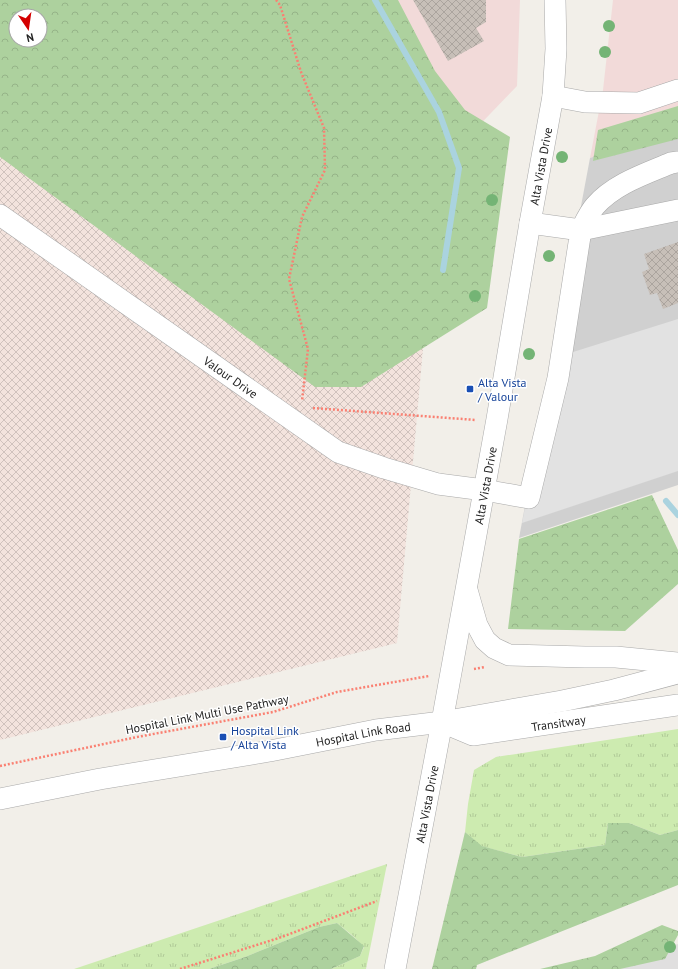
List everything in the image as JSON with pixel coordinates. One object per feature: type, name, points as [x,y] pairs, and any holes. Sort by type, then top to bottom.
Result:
[{"type":"street","name":"Alta Vista Drive","points":[[395,969],[497,420],[553,96],[556,49],[555,0]]},
{"type":"street","points":[[553,96],[585,102],[639,103],[678,90]]},
{"type":"street","points":[[581,230],[594,208],[600,201],[613,191],[629,181],[671,163],[678,162]]},
{"type":"street","points":[[530,223],[581,230],[678,210]]},
{"type":"street","name":"Valour Drive","points":[[0,215],[338,452],[384,468],[438,484],[529,498],[558,378],[581,230]]},
{"type":"street","points":[[466,587],[477,625],[485,640],[494,648],[508,655],[585,658],[616,657],[678,663]]},
{"type":"street","name":"Hospital Link Road","points":[[0,799],[100,779],[270,751],[376,730],[442,722],[562,702],[678,673]]},
{"type":"street","name":"Transitway","points":[[442,722],[473,735],[678,706]]},
{"type":"path","points":[[276,0],[280,5],[301,72],[324,128],[325,170],[302,216],[289,279],[308,349],[301,407]]},
{"type":"path","points":[[309,408],[475,420],[497,420]]},
{"type":"path","name":"Hospital Link Multi Use Pathway","points":[[0,766],[137,737],[273,712],[338,692],[418,678]]},
{"type":"path","points":[[180,969],[279,938],[377,901]]},
{"type":"shaded area","points":[[0,0],[21,8],[8,8],[8,48],[48,48],[48,18],[439,167],[397,643],[0,740]]},
{"type":"shaded area","points":[[346,0],[520,0],[517,86],[439,167]]},
{"type":"shaded area","points":[[613,0],[678,0],[678,128],[590,158],[603,90]]},
{"type":"shaded area","points":[[678,128],[678,485],[519,538],[590,158]]},
{"type":"shaded area","points":[[678,319],[678,471],[522,523],[554,358]]},
{"type":"shaded area","points":[[678,944],[678,969],[599,969]]},
{"type":"green space","points":[[0,0],[398,0],[435,71],[465,110],[510,137],[487,308],[361,387],[315,387],[0,157]]},
{"type":"green space","points":[[678,106],[678,139],[593,161],[598,130]]},
{"type":"green space","points":[[652,495],[678,550],[678,584],[625,631],[508,629],[519,539]]},
{"type":"green space","points":[[678,729],[678,830],[660,835],[629,823],[608,823],[605,845],[522,857],[481,846],[465,832],[474,770],[496,757]]},
{"type":"green space","points":[[608,823],[629,823],[660,835],[678,830],[678,885],[477,965],[476,969],[432,969],[465,832],[482,846],[522,857],[605,845]]},
{"type":"green space","points":[[387,864],[366,969],[331,969],[360,956],[364,947],[337,923],[319,927],[245,957],[209,969],[74,969]]},
{"type":"green space","points":[[337,923],[364,946],[360,956],[331,969],[209,969],[245,957],[319,927]]},
{"type":"green space","points":[[662,925],[678,931],[678,935],[665,959],[620,969],[540,969],[595,956]]},
{"type":"building","points":[[413,0],[486,0],[486,22],[476,28],[484,41],[448,61]]},
{"type":"building","points":[[678,242],[678,303],[663,309],[657,293],[650,295],[642,272],[649,269],[644,254]]},
{"type":"waterway","points":[[375,0],[439,112],[459,168],[443,270]]},
{"type":"waterway","points":[[666,501],[678,515]]},
{"type":"place","name":"Alta Vista / Valour","points":[[470,389]]},
{"type":"place","name":"Hospital Link / Alta Vista","points":[[223,737]]}]
